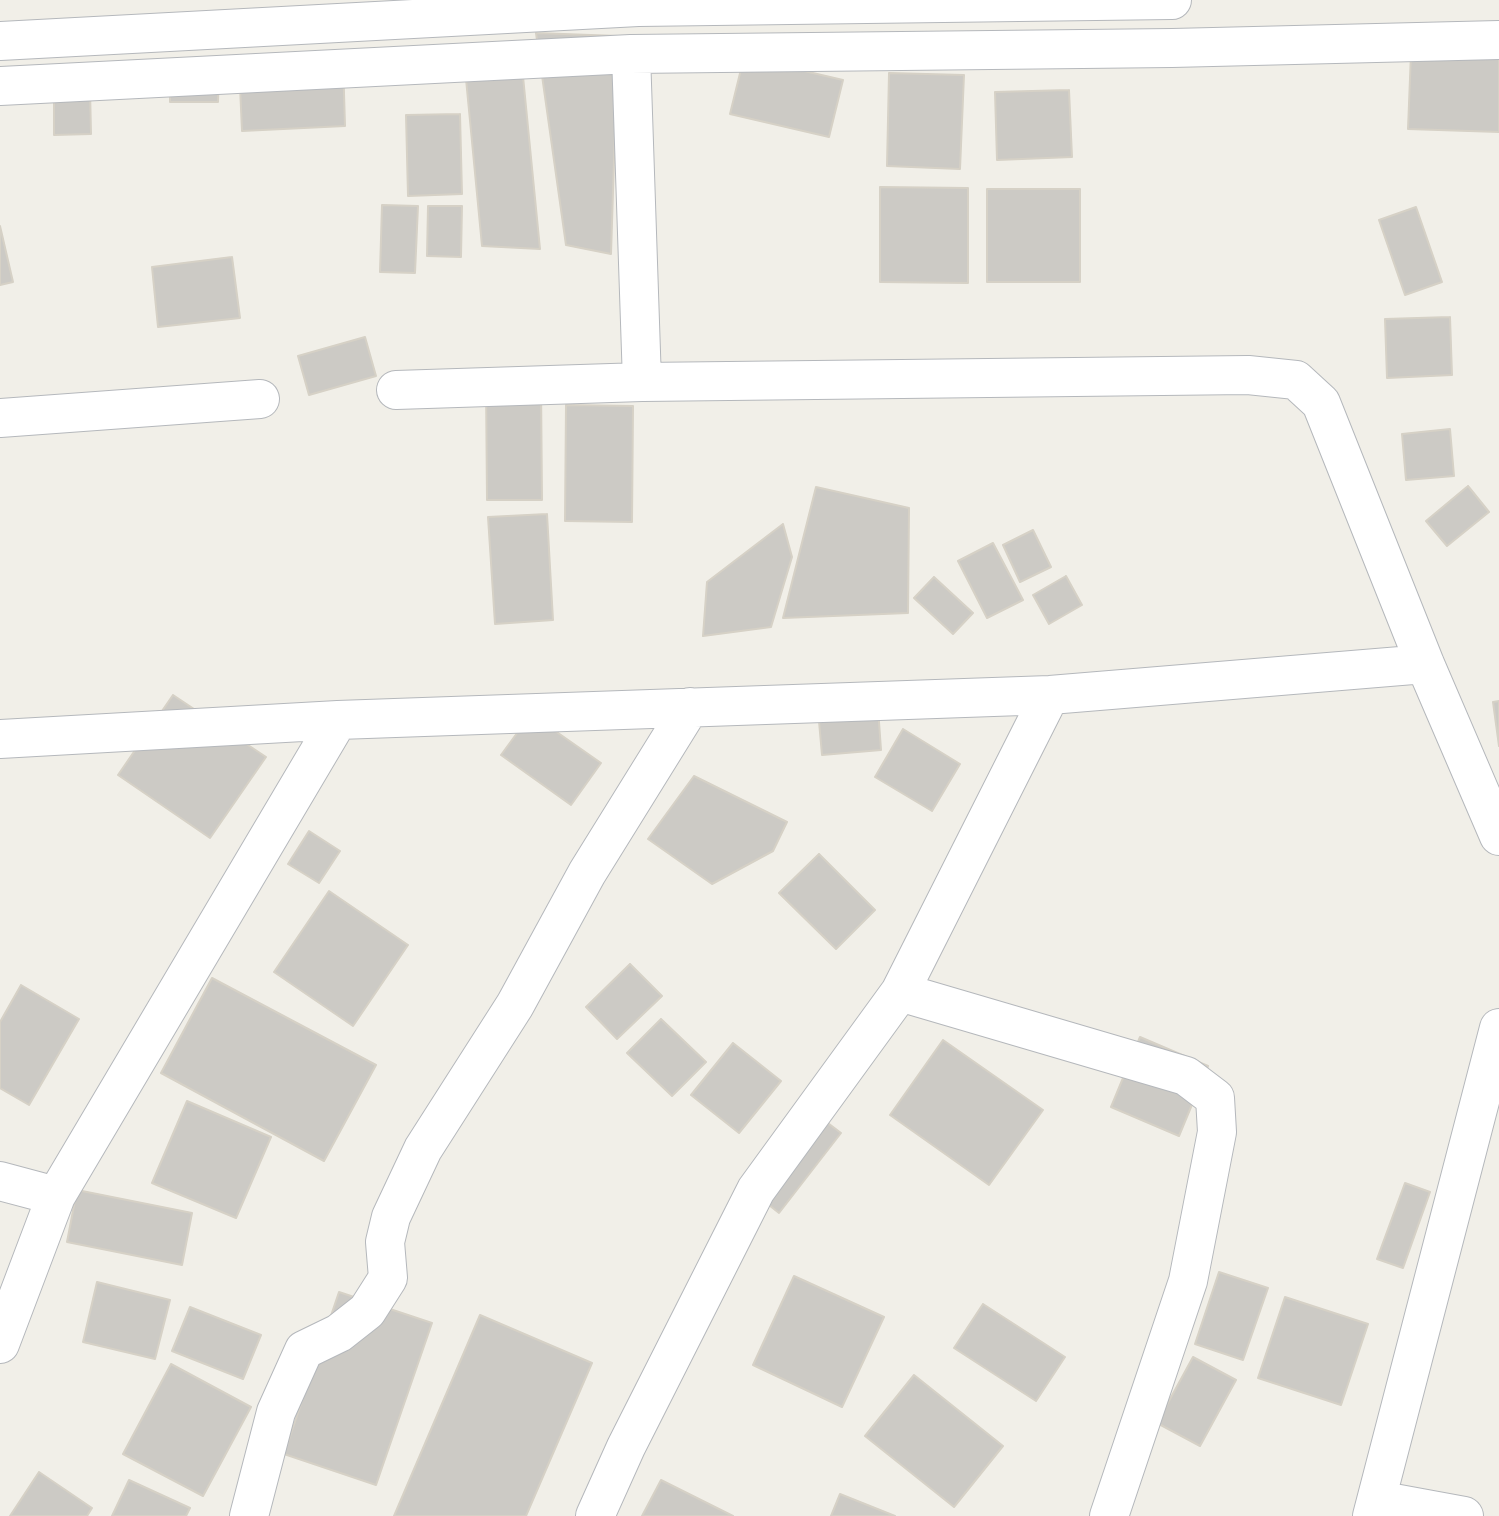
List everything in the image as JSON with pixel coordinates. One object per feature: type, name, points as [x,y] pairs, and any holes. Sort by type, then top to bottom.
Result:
[{"type":"street","points":[[0,41],[638,7],[1172,0]]},
{"type":"street","points":[[0,86],[631,54],[1172,48],[1499,40]]},
{"type":"street","points":[[631,54],[642,382]]},
{"type":"street","points":[[396,390],[642,382],[1248,375],[1296,380],[1321,403],[1424,664],[1499,836]]},
{"type":"street","points":[[0,418],[260,399]]},
{"type":"street","points":[[0,739],[338,720],[1050,695],[1424,664]]},
{"type":"street","points":[[595,1516],[626,1447],[757,1190],[901,992],[1050,695]]},
{"type":"street","points":[[249,1516],[276,1412],[304,1350],[339,1334],[367,1311],[388,1278],[385,1242],[391,1217],[423,1149],[515,1005],[587,873],[690,708]]},
{"type":"street","points":[[0,1344],[56,1196],[338,720]]},
{"type":"street","points":[[901,992],[1186,1076],[1215,1098],[1217,1132],[1188,1280],[1109,1516]]},
{"type":"street","points":[[1464,1516],[1375,1508],[1499,1028]]},
{"type":"street","points":[[0,1181],[56,1196]]},
{"type":"building","points":[[536,33],[618,36],[611,254],[566,245]]},
{"type":"building","points":[[1411,53],[1499,56],[1499,132],[1408,129]]},
{"type":"building","points":[[521,56],[540,249],[482,246],[464,58]]},
{"type":"building","points":[[744,57],[843,80],[829,137],[730,114]]},
{"type":"building","points":[[343,60],[345,126],[242,131],[239,64]]},
{"type":"building","points":[[170,65],[219,66],[218,102],[170,102]]},
{"type":"building","points":[[889,73],[964,75],[960,169],[887,166]]},
{"type":"building","points":[[54,89],[90,89],[91,134],[54,135]]},
{"type":"building","points":[[1069,90],[1072,157],[997,160],[995,92]]},
{"type":"building","points":[[460,114],[462,194],[408,196],[406,115]]},
{"type":"building","points":[[880,187],[968,188],[968,283],[880,282]]},
{"type":"building","points":[[987,189],[1080,189],[1080,282],[987,282]]},
{"type":"building","points":[[382,205],[418,206],[415,273],[380,272]]},
{"type":"building","points":[[428,206],[462,206],[461,257],[427,256]]},
{"type":"building","points":[[1416,207],[1442,282],[1405,295],[1379,220]]},
{"type":"building","points":[[0,226],[13,282],[0,285]]},
{"type":"building","points":[[232,257],[240,318],[158,327],[152,267]]},
{"type":"building","points":[[1450,317],[1452,375],[1387,378],[1385,319]]},
{"type":"building","points":[[365,337],[376,376],[309,395],[298,356]]},
{"type":"building","points":[[486,383],[541,383],[542,500],[487,500]]},
{"type":"building","points":[[566,405],[633,406],[632,522],[565,521]]},
{"type":"building","points":[[1450,429],[1454,476],[1406,480],[1402,434]]},
{"type":"building","points":[[1468,486],[1489,512],[1447,546],[1426,521]]},
{"type":"building","points":[[816,487],[909,508],[908,613],[783,618]]},
{"type":"building","points":[[547,514],[553,620],[495,624],[488,517]]},
{"type":"building","points":[[783,524],[792,557],[771,627],[703,636],[707,582]]},
{"type":"building","points":[[1033,530],[1051,567],[1020,582],[1003,545]]},
{"type":"building","points":[[993,543],[1023,600],[987,618],[958,561]]},
{"type":"building","points":[[1066,576],[1082,605],[1049,624],[1033,595]]},
{"type":"building","points":[[934,577],[973,613],[953,634],[914,598]]},
{"type":"building","points":[[877,694],[881,750],[822,755],[817,699]]},
{"type":"building","points":[[173,695],[266,757],[210,838],[118,775]]},
{"type":"building","points":[[1499,701],[1499,746],[1493,702]]},
{"type":"building","points":[[531,714],[601,763],[571,805],[501,755]]},
{"type":"building","points":[[903,729],[960,764],[932,811],[875,777]]},
{"type":"building","points":[[694,776],[787,822],[773,851],[712,884],[648,839]]},
{"type":"building","points":[[309,831],[340,851],[319,883],[288,864]]},
{"type":"building","points":[[819,854],[875,910],[836,949],[779,893]]},
{"type":"building","points":[[329,891],[408,945],[353,1026],[274,972]]},
{"type":"building","points":[[630,964],[662,996],[617,1039],[586,1007]]},
{"type":"building","points":[[212,978],[376,1065],[324,1161],[161,1073]]},
{"type":"building","points":[[21,985],[79,1019],[29,1105],[0,1088],[0,1022]]},
{"type":"building","points":[[661,1019],[706,1062],[672,1096],[627,1053]]},
{"type":"building","points":[[1140,1037],[1208,1066],[1179,1136],[1111,1107]]},
{"type":"building","points":[[943,1040],[1043,1110],[989,1185],[890,1115]]},
{"type":"building","points":[[733,1043],[781,1081],[739,1133],[691,1095]]},
{"type":"building","points":[[187,1101],[271,1137],[236,1218],[152,1183]]},
{"type":"building","points":[[816,1114],[841,1133],[779,1213],[755,1194]]},
{"type":"building","points":[[1405,1183],[1430,1192],[1403,1268],[1377,1259]]},
{"type":"building","points":[[77,1190],[192,1213],[182,1265],[67,1242]]},
{"type":"building","points":[[1219,1272],[1268,1288],[1243,1360],[1195,1344]]},
{"type":"building","points":[[794,1276],[884,1317],[842,1407],[753,1365]]},
{"type":"building","points":[[97,1282],[170,1300],[155,1359],[83,1342]]},
{"type":"building","points":[[339,1292],[432,1323],[376,1485],[284,1454]]},
{"type":"building","points":[[1285,1297],[1368,1324],[1341,1405],[1258,1378]]},
{"type":"building","points":[[983,1304],[1065,1357],[1036,1401],[954,1348]]},
{"type":"building","points":[[190,1307],[261,1335],[243,1379],[172,1351]]},
{"type":"building","points":[[480,1315],[592,1363],[526,1516],[394,1516]]},
{"type":"building","points":[[1193,1357],[1236,1380],[1200,1446],[1157,1423]]},
{"type":"building","points":[[171,1364],[251,1407],[203,1496],[123,1454]]},
{"type":"building","points":[[914,1375],[1003,1446],[954,1507],[865,1436]]},
{"type":"building","points":[[39,1472],[92,1508],[87,1516],[10,1516]]},
{"type":"building","points":[[129,1480],[190,1508],[186,1516],[112,1516]]},
{"type":"building","points":[[661,1480],[733,1516],[642,1516]]},
{"type":"building","points":[[840,1494],[895,1516],[831,1516]]}]
